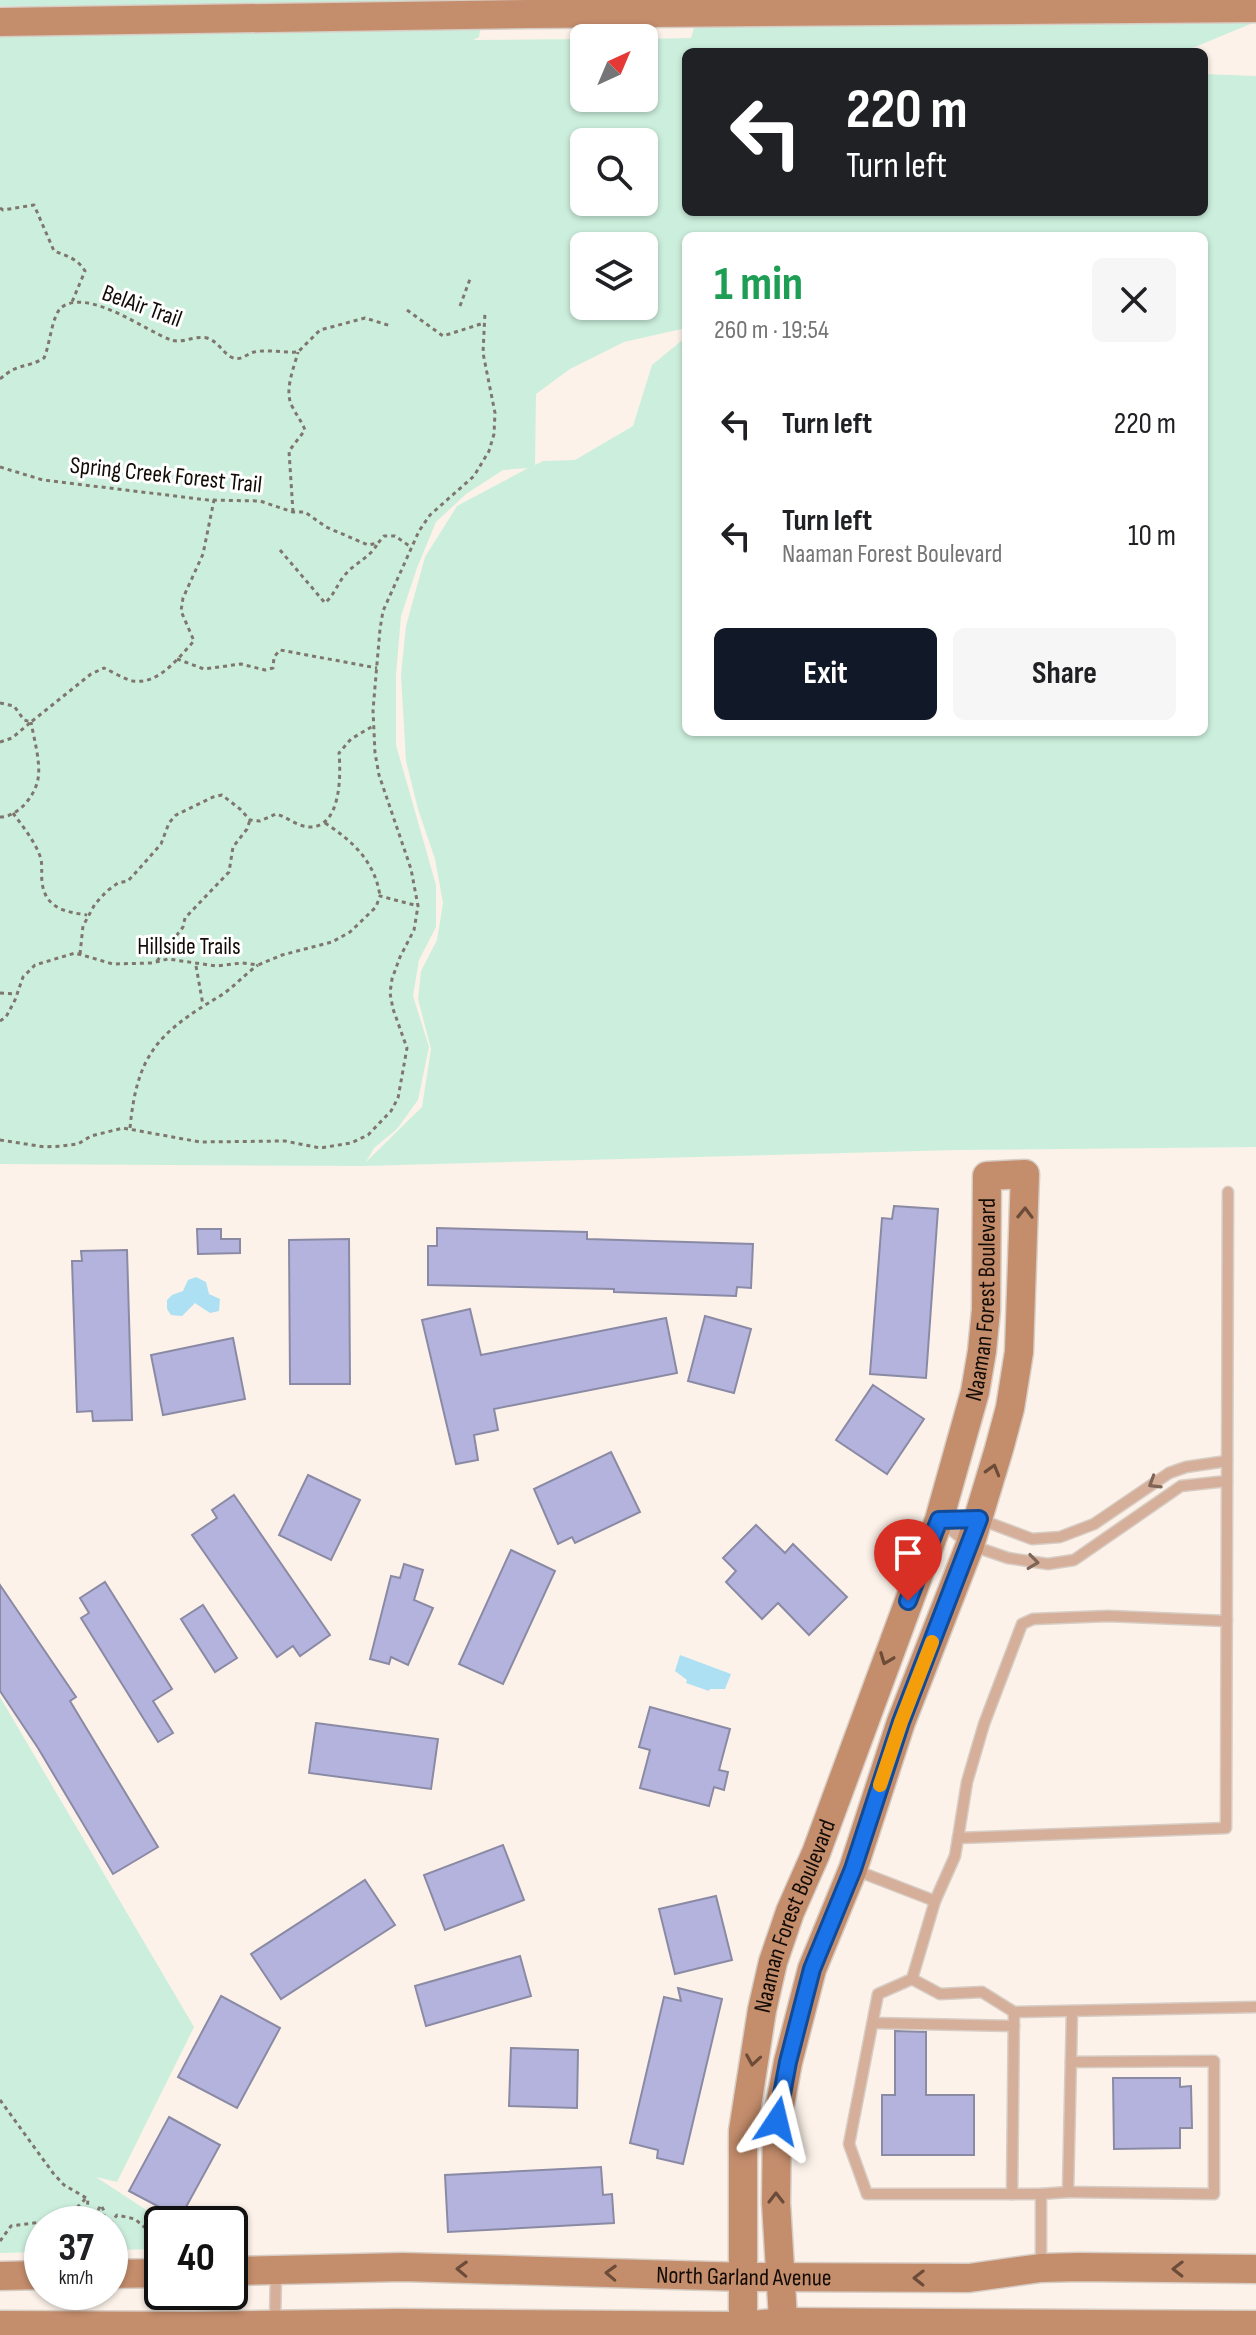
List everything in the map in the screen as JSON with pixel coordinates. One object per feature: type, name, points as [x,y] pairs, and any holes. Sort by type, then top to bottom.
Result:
[{"type":"street","points":[[0,22],[543,13],[1256,8]]},
{"type":"street","name":"Naaman Forest Boulevard","points":[[742,2331],[745,2277],[743,2131],[752,2062],[773,1962],[939,1520],[975,1392],[986,1310],[987,1176],[1025,1174],[1019,1352],[1010,1408],[974,1532],[901,1722],[853,1869],[812,1969],[788,2062],[777,2121],[776,2203],[784,2328]]},
{"type":"street","points":[[816,1853],[853,1869]]},
{"type":"street","name":"North Garland Avenue","points":[[248,2271],[403,2267],[745,2277],[969,2278],[1041,2268],[1256,2269]]},
{"type":"street","points":[[0,2276],[24,2275]]},
{"type":"street","name":"North Garland Avenue","points":[[0,2325],[275,2330],[397,2323],[528,2330],[742,2331],[784,2328],[1209,2331],[1256,2325]]},
{"type":"lane","points":[[958,1838],[1226,1828],[1228,1192]]},
{"type":"lane","points":[[939,1520],[974,1532],[1032,1539],[1060,1537],[1094,1524],[1169,1473],[1186,1467],[1227,1461]]},
{"type":"lane","points":[[939,1520],[974,1532],[1033,1564],[1074,1560],[1181,1486],[1227,1481]]},
{"type":"lane","points":[[1071,2062],[1214,2061],[1214,2194],[867,2194],[849,2144],[878,1994],[912,1979],[935,1901],[955,1856],[967,1782],[1022,1624],[1033,1619],[1108,1616],[1227,1621]]},
{"type":"lane","points":[[853,1869],[935,1901]]},
{"type":"lane","points":[[912,1979],[940,1994],[982,1992],[1014,2012],[1256,2007]]},
{"type":"lane","points":[[1068,2192],[1072,2011]]},
{"type":"lane","points":[[1012,2194],[1014,2012]]},
{"type":"lane","points":[[873,2023],[1014,2026]]},
{"type":"lane","points":[[1041,2194],[1041,2268]]},
{"type":"lane","points":[[275,2330],[276,2270]]},
{"type":"path","points":[[0,208],[34,205],[54,251],[75,259],[82,266],[85,271],[71,303]]},
{"type":"path","points":[[460,306],[470,279]]},
{"type":"path","name":"BelAir Trail","points":[[0,379],[10,370],[35,364],[44,358],[56,315],[71,303],[109,307],[177,342],[194,337],[208,338],[234,358],[242,359],[253,352],[298,352]]},
{"type":"path","points":[[407,310],[443,336],[484,323]]},
{"type":"path","points":[[0,1140],[45,1147],[62,1146],[78,1144],[107,1131],[130,1129],[200,1142],[285,1141],[320,1148],[351,1143],[368,1135],[391,1111],[401,1086],[407,1048],[390,993],[400,957],[414,930],[418,906],[411,869],[379,775],[373,726],[383,611],[411,547],[430,515],[474,476],[489,451],[494,434],[495,401],[483,353],[485,312]]},
{"type":"path","points":[[293,512],[289,451],[305,430],[291,406],[289,389],[298,352],[320,330],[365,318],[391,326]]},
{"type":"path","name":"Spring Creek Forest Trail","points":[[0,467],[43,480],[214,500],[260,501],[293,512],[305,512],[326,527],[368,545],[378,543],[384,536],[395,536],[411,547]]},
{"type":"path","points":[[0,742],[12,738],[91,674],[104,668],[133,681],[150,680],[194,641],[181,611],[183,598],[203,554],[214,500]]},
{"type":"path","points":[[280,550],[325,603],[332,597],[342,577],[371,555],[378,543]]},
{"type":"path","points":[[177,659],[204,669],[241,664],[265,670],[273,668],[274,657],[280,650],[377,668]]},
{"type":"path","points":[[0,703],[14,706],[24,720],[31,722]]},
{"type":"path","points":[[0,817],[13,813],[28,801],[38,779],[31,722]]},
{"type":"path","points":[[80,954],[87,915],[107,891],[118,883],[128,881],[138,870],[161,844],[169,823],[176,815],[222,795],[250,820],[260,821],[276,814],[302,826],[313,827],[325,823],[332,813],[341,780],[339,753],[351,739],[373,726]]},
{"type":"path","points":[[13,813],[41,860],[42,885],[47,899],[59,911],[87,915]]},
{"type":"path","points":[[157,961],[183,927],[185,918],[229,872],[233,847],[250,820]]},
{"type":"path","points":[[325,823],[348,837],[361,852],[377,879],[380,896],[418,906]]},
{"type":"path","name":"Hillside Trails","points":[[0,1021],[6,1017],[23,977],[35,965],[80,954],[113,964],[181,960],[196,965],[258,965],[282,955],[332,942],[350,932],[376,907],[380,896]]},
{"type":"path","points":[[196,965],[203,1005]]},
{"type":"path","points":[[130,1129],[133,1094],[156,1042],[203,1005],[223,995],[258,965]]},
{"type":"path","points":[[0,993],[16,994]]},
{"type":"path","points":[[0,2100],[43,2162],[64,2185],[86,2198],[90,2202],[88,2206]]},
{"type":"path","points":[[0,2241],[11,2226],[55,2220],[79,2207],[86,2198]]},
{"type":"green space","points":[[0,0],[569,0],[469,5],[0,6]]},
{"type":"green space","points":[[696,21],[1255,22],[1193,48],[682,48],[682,216],[1208,216],[1208,74],[1256,76],[1256,1147],[957,1150],[362,1166],[0,1164],[0,37],[481,25],[479,37],[473,40],[570,39],[570,112],[658,112],[658,39],[691,38]],"holes":[[[528,468],[457,506],[425,557],[406,626],[401,675],[406,761],[435,859],[443,903],[437,940],[421,971],[418,999],[431,1049],[422,1107],[366,1162],[374,1148],[397,1129],[418,1100],[429,1047],[413,996],[419,960],[436,927],[436,885],[396,745],[396,675],[401,616],[436,522],[466,494],[503,470]]]},
{"type":"green space","points":[[0,1697],[194,2027],[117,2182],[96,2177],[144,2208],[144,2249],[128,2250],[128,2206],[24,2206],[24,2252],[0,2253]]},
{"type":"water","points":[[196,1277],[206,1282],[209,1294],[220,1299],[219,1311],[210,1313],[195,1303],[182,1316],[171,1315],[167,1300],[183,1291],[188,1280]]},
{"type":"water","points":[[680,1655],[731,1674],[725,1689],[709,1691],[686,1683],[687,1680],[675,1671]]},
{"type":"building","points":[[894,1206],[938,1209],[926,1378],[870,1374],[882,1218],[892,1219]]},
{"type":"building","points":[[437,1228],[587,1232],[587,1239],[753,1244],[751,1288],[737,1287],[736,1296],[614,1292],[614,1289],[428,1285],[428,1246],[437,1246]]},
{"type":"building","points":[[197,1229],[221,1229],[221,1239],[240,1239],[240,1253],[198,1254]]},
{"type":"building","points":[[349,1239],[350,1384],[290,1384],[289,1240]]},
{"type":"building","points":[[127,1250],[132,1420],[93,1421],[92,1411],[77,1412],[72,1261],[82,1261],[81,1251]]},
{"type":"building","points":[[470,1309],[481,1355],[666,1318],[677,1373],[494,1409],[498,1430],[474,1435],[478,1460],[456,1464],[422,1320]]},
{"type":"building","points":[[705,1316],[751,1329],[734,1393],[688,1381]]},
{"type":"building","points":[[233,1338],[245,1399],[163,1415],[151,1355]]},
{"type":"building","points":[[873,1385],[924,1419],[887,1474],[836,1440]]},
{"type":"building","points":[[611,1452],[640,1512],[575,1543],[572,1537],[558,1544],[534,1489]]},
{"type":"building","points":[[308,1475],[360,1500],[331,1560],[279,1535]]},
{"type":"building","points":[[234,1495],[330,1635],[300,1656],[293,1646],[277,1657],[192,1535],[217,1518],[212,1510]]},
{"type":"building","points":[[756,1525],[785,1553],[793,1544],[847,1597],[809,1635],[778,1603],[762,1619],[726,1582],[736,1571],[723,1558]]},
{"type":"building","points":[[511,1550],[555,1571],[503,1684],[459,1664]]},
{"type":"building","points":[[404,1564],[423,1570],[414,1600],[433,1608],[408,1665],[391,1657],[389,1664],[370,1659],[391,1576],[400,1578]]},
{"type":"building","points":[[105,1582],[172,1689],[153,1701],[173,1733],[158,1742],[81,1618],[89,1613],[80,1598]]},
{"type":"building","points":[[0,1585],[76,1697],[70,1701],[158,1847],[113,1874],[0,1691]]},
{"type":"building","points":[[203,1605],[237,1658],[215,1672],[181,1619]]},
{"type":"building","points":[[650,1707],[730,1729],[719,1770],[728,1772],[724,1790],[714,1787],[709,1806],[640,1788],[650,1750],[639,1747]]},
{"type":"building","points":[[316,1723],[438,1739],[431,1789],[309,1773]]},
{"type":"building","points":[[503,1845],[524,1900],[445,1930],[424,1875]]},
{"type":"building","points":[[365,1880],[395,1925],[281,1999],[251,1954]]},
{"type":"building","points":[[716,1896],[732,1960],[675,1974],[659,1909]]},
{"type":"building","points":[[520,1956],[531,1996],[426,2026],[415,1986]]},
{"type":"building","points":[[678,1988],[722,1999],[683,2164],[657,2158],[658,2150],[630,2143],[664,1997],[681,2001]]},
{"type":"building","points":[[221,1996],[280,2028],[237,2108],[178,2077]]},
{"type":"building","points":[[895,2031],[926,2032],[926,2095],[974,2095],[974,2155],[882,2155],[882,2095],[895,2095]]},
{"type":"building","points":[[511,2048],[578,2050],[577,2108],[509,2106]]},
{"type":"building","points":[[1113,2078],[1180,2078],[1180,2087],[1191,2086],[1192,2128],[1180,2128],[1180,2148],[1114,2149]]},
{"type":"building","points":[[169,2117],[220,2145],[187,2206],[157,2206],[129,2191]]},
{"type":"building","points":[[601,2167],[603,2195],[612,2194],[614,2223],[448,2232],[445,2175]]},
{"type":"slow traffic","points":[[880,1785],[932,1642]]},
{"type":"route","points":[[777,2121],[788,2062],[812,1969],[853,1869],[901,1722],[979,1519],[939,1520],[908,1601]]}]
